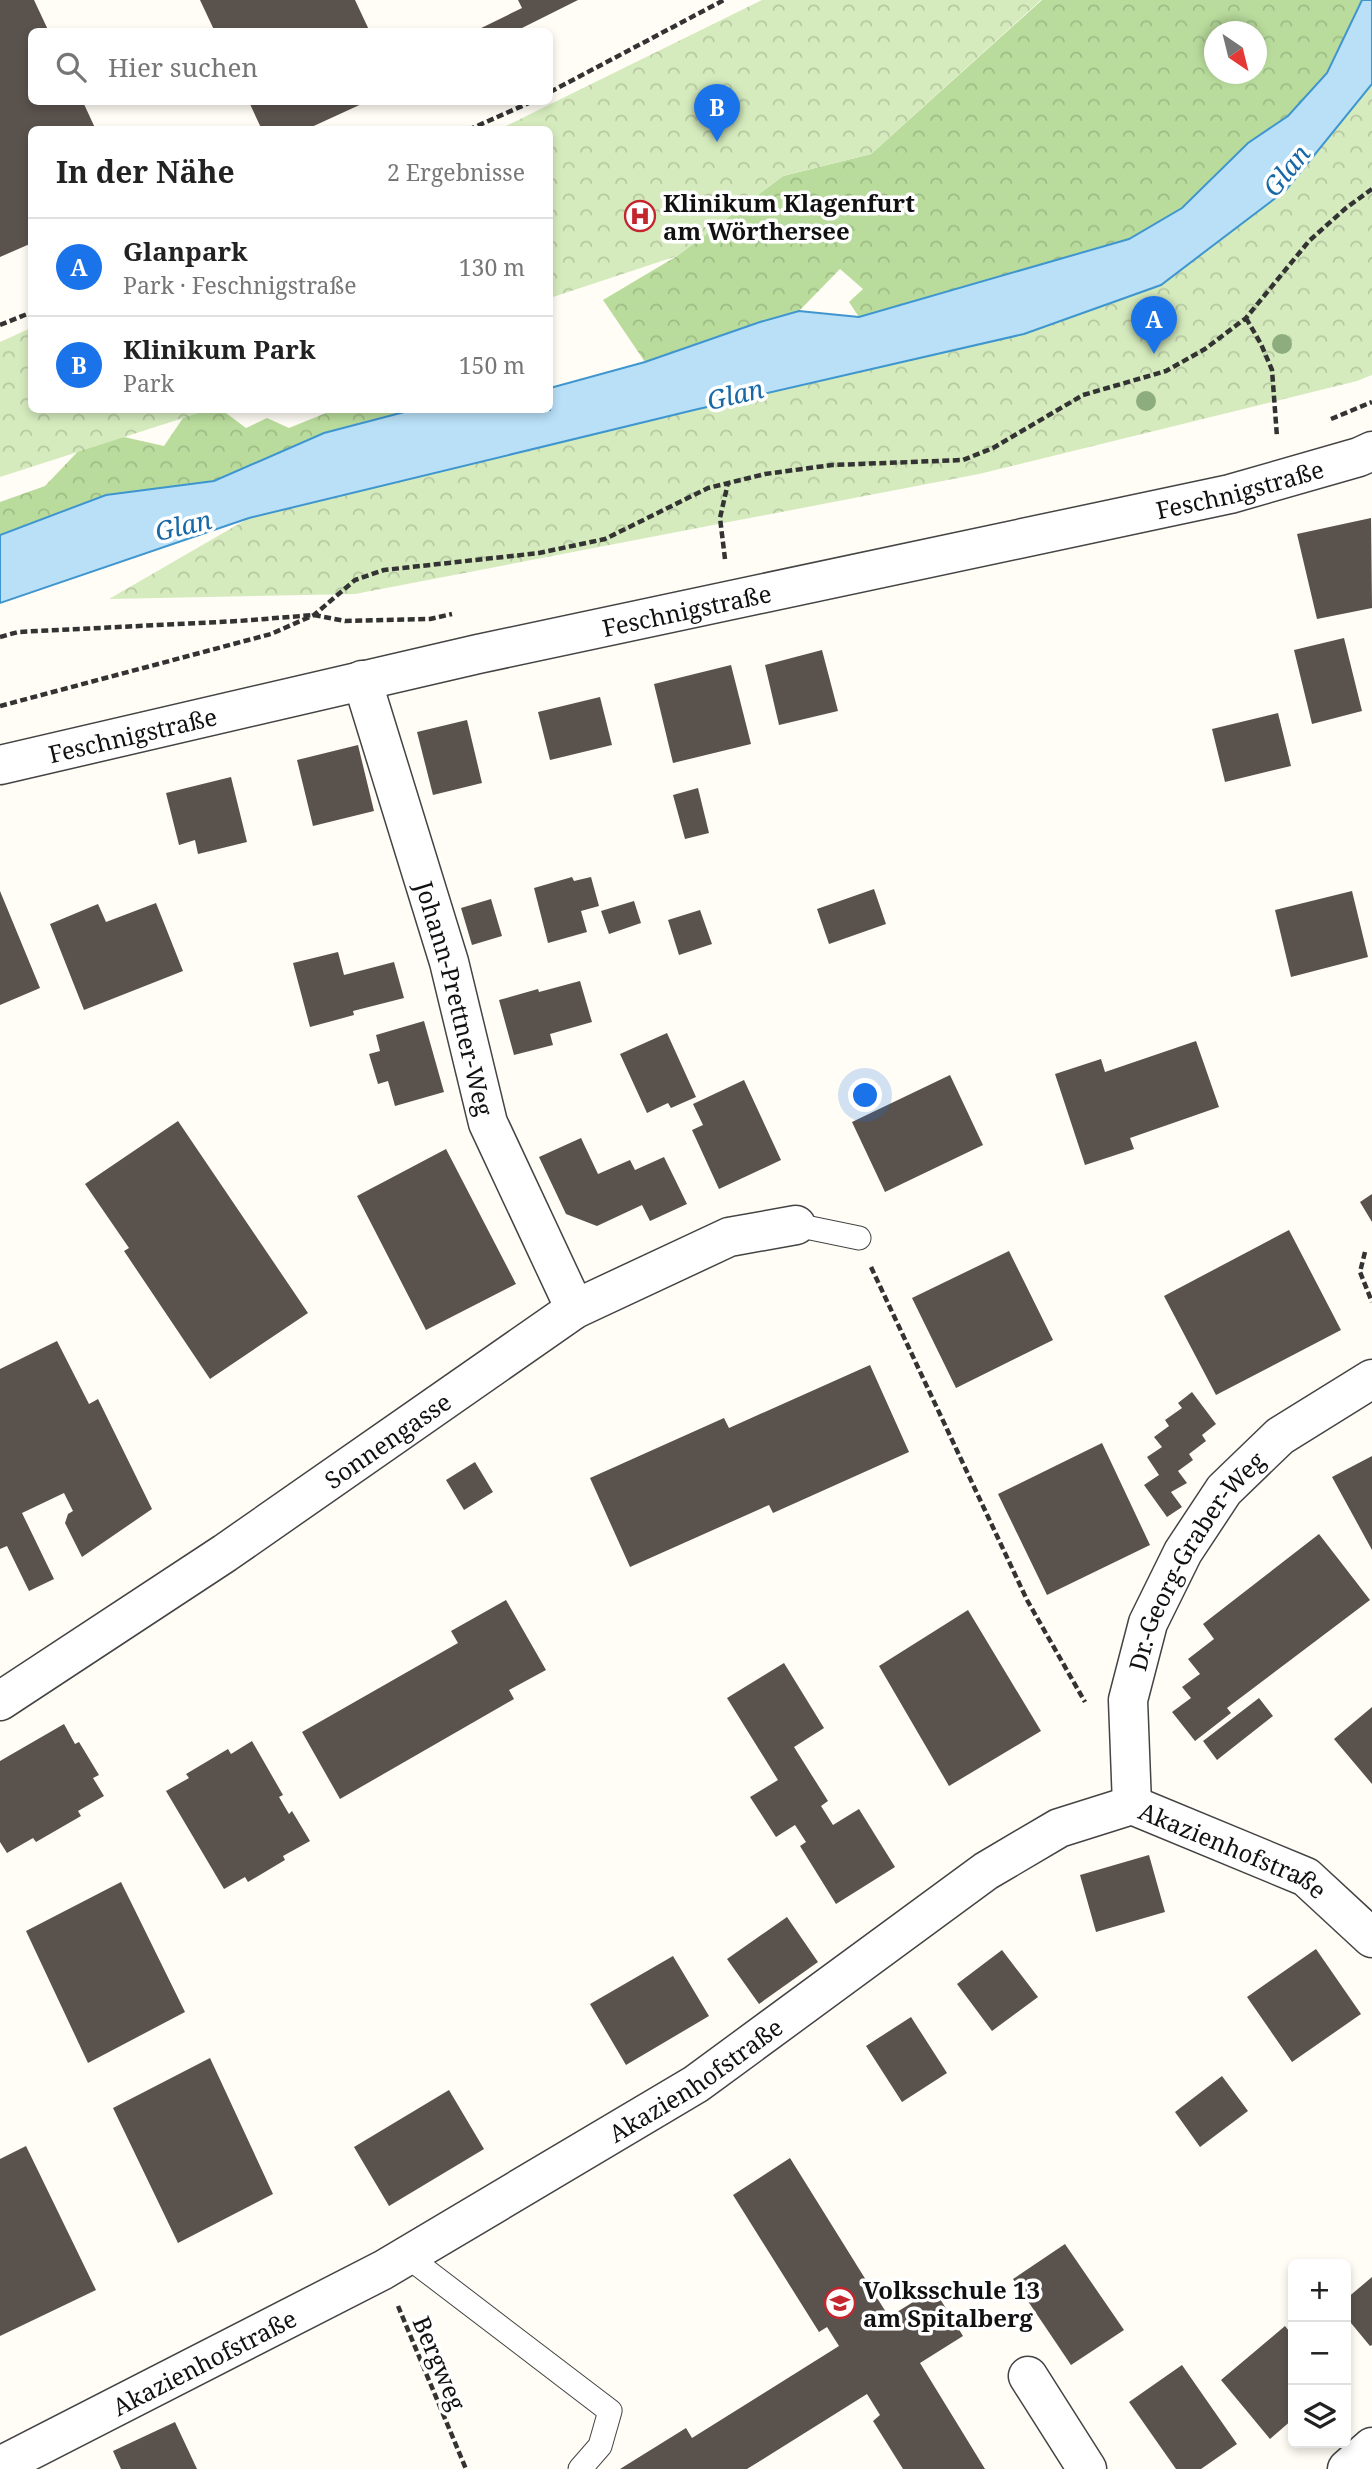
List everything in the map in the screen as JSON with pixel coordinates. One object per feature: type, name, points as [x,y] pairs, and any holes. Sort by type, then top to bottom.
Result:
[{"type":"street","name":"Feschnigstraße","points":[[0,765],[362,680],[1230,494],[1372,451]]},
{"type":"street","name":"Johann-Prettner-Weg","points":[[362,680],[449,962],[488,1124],[575,1309]]},
{"type":"street","name":"Sonnengasse","points":[[0,1701],[225,1553],[575,1309],[729,1237],[796,1224]]},
{"type":"street","name":"Dr.-Georg-Graber-Weg","points":[[1132,1805],[1128,1700],[1148,1623],[1183,1552],[1224,1490],[1280,1436],[1372,1379]]},
{"type":"street","name":"Akazienhofstraße","points":[[0,2466],[395,2263],[696,2084],[986,1871],[1059,1828],[1132,1805],[1306,1877],[1372,1937]]},
{"type":"street","points":[[1028,2375],[1087,2469]]},
{"type":"street","points":[[1347,2469],[1372,2446]]},
{"type":"lane","points":[[796,1224],[859,1238]]},
{"type":"lane","points":[[395,2263],[610,2411],[600,2446],[580,2469]]},
{"type":"path","points":[[553,90],[724,0]]},
{"type":"path","points":[[477,126],[524,105]]},
{"type":"path","points":[[0,706],[271,634],[314,615],[355,580],[384,570],[540,553],[605,539],[708,488],[765,474],[832,465],[963,460],[993,448],[1083,395],[1166,371],[1205,349],[1246,318],[1309,241],[1372,189]]},
{"type":"path","points":[[0,325],[28,314]]},
{"type":"path","points":[[1246,318],[1272,370],[1277,442]]},
{"type":"path","points":[[724,559],[720,518],[728,483]]},
{"type":"path","points":[[0,637],[18,632],[314,615]]},
{"type":"path","points":[[859,1238],[1027,1600],[1086,1703]]},
{"type":"path","points":[[1365,1252],[1360,1272],[1372,1302]]},
{"type":"path","name":"Bergweg","points":[[395,2263],[466,2469]]},
{"type":"green space","points":[[762,0],[1041,0],[871,154],[783,176],[677,256],[553,297],[553,126],[506,126]]},
{"type":"green space","points":[[1042,0],[1362,0],[1327,73],[1288,116],[1248,143],[1182,208],[1129,239],[859,317],[849,302],[863,289],[840,269],[799,311],[645,362],[603,300],[677,256],[783,176],[871,154]]},
{"type":"green space","points":[[1372,84],[1372,375],[1357,381],[979,474],[355,594],[109,599],[249,518],[694,410],[1024,334],[1161,285],[1286,190]]},
{"type":"green space","points":[[28,329],[28,413],[199,413],[0,477],[0,342]]},
{"type":"green space","points":[[186,413],[226,413],[246,428],[267,418],[289,428],[326,413],[401,413],[324,433],[213,481],[106,495],[0,535],[0,502],[45,486],[85,444],[124,437],[164,446]]},
{"type":"water","name":"Glan","points":[[1362,0],[1372,0],[1372,84],[1286,190],[1161,285],[1024,334],[694,410],[249,518],[0,603],[0,535],[106,495],[214,481],[324,433],[401,413],[553,413],[553,387],[645,362],[760,322],[799,311],[859,317],[1129,239],[1182,208],[1248,143],[1288,116],[1327,73]]},
{"type":"building","points":[[0,0],[34,0],[47,28],[28,28],[28,105],[84,105],[94,126],[28,126],[28,245],[0,257]]},
{"type":"building","points":[[200,0],[355,0],[368,28],[213,28]]},
{"type":"building","points":[[518,0],[578,0],[522,28],[481,28],[522,8]]},
{"type":"building","points":[[250,105],[359,105],[314,126],[260,126]]},
{"type":"building","points":[[1371,518],[1372,608],[1317,619],[1297,534]]},
{"type":"building","points":[[1344,638],[1362,711],[1312,724],[1294,650]]},
{"type":"building","points":[[822,650],[838,711],[779,725],[765,665]]},
{"type":"building","points":[[731,665],[751,744],[673,763],[654,684]]},
{"type":"building","points":[[600,697],[612,745],[550,760],[538,712]]},
{"type":"building","points":[[1278,713],[1291,766],[1225,782],[1212,729]]},
{"type":"building","points":[[467,720],[482,783],[433,795],[417,732]]},
{"type":"building","points":[[358,745],[374,811],[313,826],[297,760]]},
{"type":"building","points":[[231,777],[247,842],[198,854],[195,840],[179,845],[166,793]]},
{"type":"building","points":[[698,788],[709,833],[685,839],[673,795]]},
{"type":"building","points":[[572,877],[574,881],[591,877],[599,906],[581,911],[587,932],[548,943],[534,888]]},
{"type":"building","points":[[874,889],[886,924],[829,944],[817,909]]},
{"type":"building","points":[[0,891],[40,988],[0,1005]]},
{"type":"building","points":[[1352,891],[1368,957],[1291,977],[1275,910]]},
{"type":"building","points":[[491,899],[502,936],[472,945],[461,908]]},
{"type":"building","points":[[634,901],[641,923],[609,934],[601,911]]},
{"type":"building","points":[[156,903],[183,971],[84,1010],[50,924],[98,904],[106,922]]},
{"type":"building","points":[[700,910],[712,944],[679,955],[668,920]]},
{"type":"building","points":[[338,952],[344,975],[394,962],[404,998],[353,1011],[354,1015],[310,1027],[293,963]]},
{"type":"building","points":[[580,981],[592,1022],[550,1034],[553,1045],[514,1055],[499,1000]]},
{"type":"building","points":[[424,1021],[444,1092],[395,1106],[388,1081],[378,1084],[369,1054],[380,1051],[376,1035]]},
{"type":"building","points":[[667,1033],[696,1097],[671,1108],[668,1103],[647,1113],[620,1054]]},
{"type":"building","points":[[1196,1041],[1219,1107],[1130,1138],[1134,1149],[1085,1165],[1055,1074],[1101,1059],[1105,1072]]},
{"type":"building","points":[[950,1075],[983,1145],[885,1192],[852,1122]]},
{"type":"building","points":[[744,1080],[781,1160],[719,1189],[692,1130],[703,1125],[693,1104]]},
{"type":"building","points":[[178,1121],[308,1313],[210,1379],[124,1251],[129,1248],[85,1184]]},
{"type":"building","points":[[581,1138],[598,1174],[630,1160],[635,1170],[664,1157],[687,1204],[650,1221],[642,1205],[597,1226],[566,1214],[539,1157]]},
{"type":"building","points":[[446,1149],[516,1284],[426,1330],[357,1196]]},
{"type":"building","points":[[1372,1194],[1372,1222],[1360,1202]]},
{"type":"building","points":[[1289,1230],[1341,1330],[1216,1395],[1164,1296]]},
{"type":"building","points":[[1009,1251],[1053,1340],[956,1388],[912,1298]]},
{"type":"building","points":[[57,1341],[89,1404],[98,1399],[152,1509],[82,1557],[65,1523],[68,1514],[73,1511],[64,1493],[22,1513],[54,1579],[29,1591],[7,1546],[0,1549],[0,1369]]},
{"type":"building","points":[[870,1365],[909,1452],[773,1513],[769,1505],[630,1567],[590,1478],[724,1418],[729,1428]]},
{"type":"building","points":[[1192,1392],[1216,1424],[1202,1435],[1206,1441],[1189,1454],[1193,1460],[1178,1471],[1187,1483],[1171,1492],[1182,1507],[1167,1517],[1144,1485],[1159,1475],[1147,1457],[1162,1447],[1154,1437],[1169,1426],[1165,1420],[1182,1408],[1178,1403]]},
{"type":"building","points":[[1102,1443],[1150,1545],[1047,1595],[998,1494]]},
{"type":"building","points":[[1372,1456],[1372,1550],[1332,1477]]},
{"type":"building","points":[[475,1462],[493,1492],[464,1510],[446,1480]]},
{"type":"building","points":[[1319,1534],[1370,1600],[1227,1708],[1231,1713],[1195,1741],[1172,1712],[1191,1698],[1182,1687],[1200,1674],[1188,1659],[1214,1639],[1203,1624]]},
{"type":"building","points":[[506,1600],[546,1670],[509,1690],[514,1699],[340,1799],[302,1732],[458,1643],[451,1631]]},
{"type":"building","points":[[968,1610],[1041,1731],[949,1786],[879,1666]]},
{"type":"building","points":[[784,1663],[824,1728],[794,1747],[828,1801],[821,1806],[833,1825],[859,1809],[895,1867],[836,1904],[800,1846],[806,1842],[795,1825],[776,1837],[750,1797],[778,1780],[727,1698]]},
{"type":"building","points":[[1259,1698],[1273,1716],[1217,1760],[1203,1741]]},
{"type":"building","points":[[1372,1707],[1372,1784],[1334,1739]]},
{"type":"building","points":[[64,1724],[75,1744],[79,1742],[99,1775],[93,1778],[104,1796],[78,1811],[81,1816],[36,1842],[33,1838],[7,1853],[0,1842],[0,1761]]},
{"type":"building","points":[[252,1741],[283,1795],[279,1797],[289,1814],[292,1811],[310,1841],[283,1856],[285,1860],[248,1882],[245,1877],[224,1889],[166,1791],[189,1778],[186,1774],[228,1749],[231,1754]]},
{"type":"building","points":[[1149,1855],[1165,1912],[1096,1932],[1080,1875]]},
{"type":"building","points":[[121,1882],[185,2012],[88,2063],[26,1931]]},
{"type":"building","points":[[787,1917],[818,1962],[759,2004],[727,1959]]},
{"type":"building","points":[[1316,1949],[1361,2014],[1292,2062],[1247,1997]]},
{"type":"building","points":[[1002,1950],[1038,1997],[992,2031],[957,1984]]},
{"type":"building","points":[[673,1956],[709,2016],[626,2065],[590,2004]]},
{"type":"building","points":[[911,2017],[947,2073],[902,2102],[866,2046]]},
{"type":"building","points":[[210,2058],[273,2194],[178,2243],[113,2108]]},
{"type":"building","points":[[1222,2076],[1248,2111],[1200,2147],[1175,2112]]},
{"type":"building","points":[[449,2090],[484,2149],[389,2206],[354,2147]]},
{"type":"building","points":[[26,2146],[96,2290],[0,2336],[0,2159]]},
{"type":"building","name":"Volksschule 13 am Spitalberg","points":[[790,2158],[889,2317],[934,2289],[963,2336],[920,2363],[985,2469],[903,2469],[873,2421],[880,2415],[867,2394],[747,2469],[620,2469],[686,2428],[692,2438],[839,2346],[827,2327],[819,2332],[733,2195]]},
{"type":"building","points":[[1065,2244],[1124,2330],[1071,2365],[1013,2279]]},
{"type":"building","points":[[1372,2277],[1370,2346],[1351,2323],[1351,2295]]},
{"type":"building","points":[[1285,2326],[1288,2330],[1288,2423],[1270,2439],[1221,2380]]},
{"type":"building","points":[[1182,2365],[1237,2444],[1201,2469],[1176,2469],[1129,2402]]},
{"type":"building","points":[[175,2422],[197,2469],[121,2469],[113,2451]]},
{"type":"place","name":"Klinikum Park","points":[[717,142]]},
{"type":"place","name":"Klinikum Klagenfurt am Wörthersee","points":[[640,216]]},
{"type":"place","name":"Glanpark","points":[[1154,354]]},
{"type":"place","name":"Volksschule 13 am Spitalberg","points":[[840,2303]]}]
